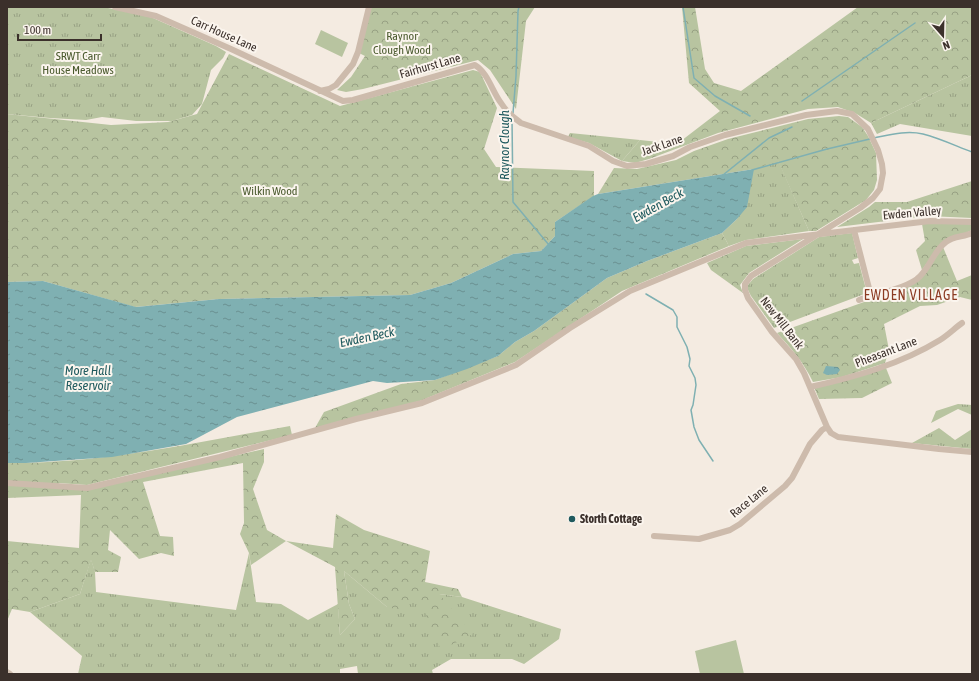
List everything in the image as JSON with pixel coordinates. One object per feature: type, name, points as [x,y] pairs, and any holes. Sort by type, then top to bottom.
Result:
[{"type":"street","name":"Carr House Lane","points":[[115,7],[156,16],[320,91]]},
{"type":"street","points":[[320,91],[329,89],[336,85],[353,64],[358,52],[368,7]]},
{"type":"street","name":"Fairhurst Lane","points":[[320,91],[339,100],[346,101],[475,65],[482,69],[501,105],[521,123]]},
{"type":"street","name":"Jack Lane","points":[[521,123],[589,146],[613,161],[627,166],[646,164],[673,156],[690,147],[725,135],[814,114],[837,111],[852,114],[868,129]]},
{"type":"street","name":"New Mill Bank","points":[[827,427],[810,386],[796,359],[772,332],[748,298],[745,290],[745,284],[751,276],[867,203],[877,194],[881,185],[883,173],[878,150],[868,129]]},
{"type":"street","name":"Ewden Valley","points":[[7,482],[87,488],[220,457],[356,419],[422,403],[516,365],[570,328],[630,291],[746,243],[930,221],[972,222]]},
{"type":"street","points":[[854,230],[871,296]]},
{"type":"street","points":[[859,300],[916,280],[922,274],[941,246],[947,241],[972,233]]},
{"type":"street","name":"Pheasant Lane","points":[[810,386],[832,382],[891,364],[921,351],[942,339],[962,323]]},
{"type":"street","points":[[827,427],[831,433],[838,437],[972,452]]},
{"type":"street","name":"Race Lane","points":[[654,536],[699,539],[730,530],[740,524],[785,486],[792,478],[810,444],[822,430],[827,427]]},
{"type":"green space","name":"SRWT Carr House Meadows","points":[[7,7],[103,7],[138,14],[153,18],[216,46],[226,52],[223,58],[211,70],[202,104],[192,115],[172,121],[136,121],[102,117],[86,120],[7,114]]},
{"type":"green space","name":"Raynor Clough Wood","points":[[371,7],[535,7],[526,21],[516,109],[490,70],[478,60],[363,89],[346,92],[337,90],[351,77],[365,56],[359,53]]},
{"type":"green space","points":[[682,7],[695,7],[705,69],[714,83],[741,91],[858,7],[972,7],[972,75],[871,123],[855,113],[838,107],[808,109],[718,133],[635,163],[622,161],[640,140],[677,144],[720,111],[689,83]]},
{"type":"green space","points":[[321,30],[348,43],[342,57],[315,44]]},
{"type":"green space","name":"Wilkin Wood","points":[[229,54],[340,106],[473,70],[480,72],[497,108],[484,149],[496,167],[594,171],[594,196],[555,222],[555,236],[541,251],[513,254],[451,283],[410,295],[219,299],[135,307],[43,281],[7,282],[7,114],[111,125],[168,122],[197,114]]},
{"type":"green space","points":[[972,75],[972,136],[900,124],[877,134],[871,123]]},
{"type":"green space","points":[[839,116],[848,117],[862,127],[868,136],[876,153],[877,180],[874,190],[866,200],[816,231],[809,231],[778,161],[754,169],[598,194],[614,168],[637,169],[676,160],[694,151],[728,139],[808,119]]},
{"type":"green space","points":[[570,133],[640,140],[622,161],[589,143],[568,137]]},
{"type":"green space","points":[[778,160],[809,231],[746,240],[729,246],[722,233],[737,219],[749,193],[750,181],[754,167]]},
{"type":"green space","points":[[972,181],[972,218],[928,216],[837,227],[875,202],[907,202]]},
{"type":"green space","points":[[922,224],[972,224],[972,230],[939,246],[922,270],[916,250],[925,241]]},
{"type":"green space","points":[[722,233],[729,246],[622,291],[515,362],[420,401],[315,428],[324,412],[401,384],[435,380],[498,356],[515,342],[534,331],[607,278],[647,261]]},
{"type":"green space","points":[[852,233],[858,258],[852,260],[854,264],[859,263],[867,293],[774,328],[751,296],[748,290],[748,285],[753,279],[819,237]]},
{"type":"green space","points":[[803,239],[749,273],[740,285],[743,293],[711,270],[707,263],[746,246]]},
{"type":"green space","points":[[943,247],[957,281],[972,275],[972,300],[960,297],[937,305],[920,306],[884,324],[889,350],[885,363],[842,377],[813,382],[806,368],[777,333],[909,286]]},
{"type":"green space","points":[[886,368],[892,383],[862,398],[819,399],[814,387]]},
{"type":"green space","points":[[958,404],[972,405],[972,415],[958,409],[931,423],[936,411]]},
{"type":"green space","points":[[290,426],[292,435],[87,485],[58,483],[67,488],[87,490],[264,449],[264,462],[253,489],[267,530],[286,541],[251,565],[249,553],[240,534],[244,523],[243,463],[143,482],[160,536],[173,537],[174,556],[161,553],[139,559],[110,530],[108,550],[121,557],[118,572],[95,572],[91,560],[80,594],[30,612],[12,609],[7,621],[7,541],[79,548],[81,495],[7,498],[7,463],[78,460],[114,456]]},
{"type":"green space","points":[[939,428],[955,440],[972,429],[972,449],[912,443]]},
{"type":"green space","points":[[336,514],[364,530],[430,551],[425,582],[458,589],[462,597],[439,594],[473,634],[441,650],[417,593],[404,611],[387,607],[344,571],[349,604],[355,619],[340,635],[335,567],[286,541],[333,548]]},
{"type":"green space","points":[[249,553],[256,602],[281,604],[308,620],[338,604],[340,635],[355,619],[349,604],[344,571],[387,607],[417,592],[462,597],[561,629],[559,639],[524,664],[512,659],[451,659],[432,670],[433,674],[358,674],[357,666],[340,669],[340,674],[78,674],[82,656],[30,612],[80,594],[91,559],[95,572],[96,592],[236,610]]},
{"type":"green space","points":[[736,640],[744,674],[700,674],[695,651]]},
{"type":"water","name":"More Hall Reservoir","points":[[754,169],[747,207],[722,233],[647,261],[607,278],[534,331],[515,342],[498,356],[467,369],[435,380],[387,383],[373,381],[237,417],[186,444],[112,457],[7,463],[7,282],[43,281],[136,307],[219,299],[410,295],[451,283],[513,254],[541,251],[555,236],[555,222],[598,194]]},
{"type":"water","points":[[826,366],[838,367],[840,370],[837,374],[827,375],[823,373]]},
{"type":"waterway","name":"Raynor Clough","points":[[513,113],[519,7]]},
{"type":"waterway","points":[[683,7],[694,78],[715,96],[750,116]]},
{"type":"waterway","points":[[802,101],[915,23]]},
{"type":"waterway","name":"Raynor Clough","points":[[512,118],[513,202],[549,245]]},
{"type":"waterway","name":"Ewden Beck","points":[[723,175],[769,138],[792,127]]},
{"type":"waterway","name":"Ewden Beck","points":[[874,138],[898,133],[917,133],[972,152]]},
{"type":"waterway","name":"Ewden Beck","points":[[752,170],[827,149],[870,139]]},
{"type":"waterway","points":[[646,294],[673,310],[677,317],[677,327],[687,347],[690,359],[689,366],[695,378],[696,385],[691,410],[694,427],[699,440],[713,461]]},
{"type":"place","name":"Storth Cottage","points":[[572,519]]},
{"type":"district","name":"EWDEN VILLAGE","points":[[911,295]]}]
